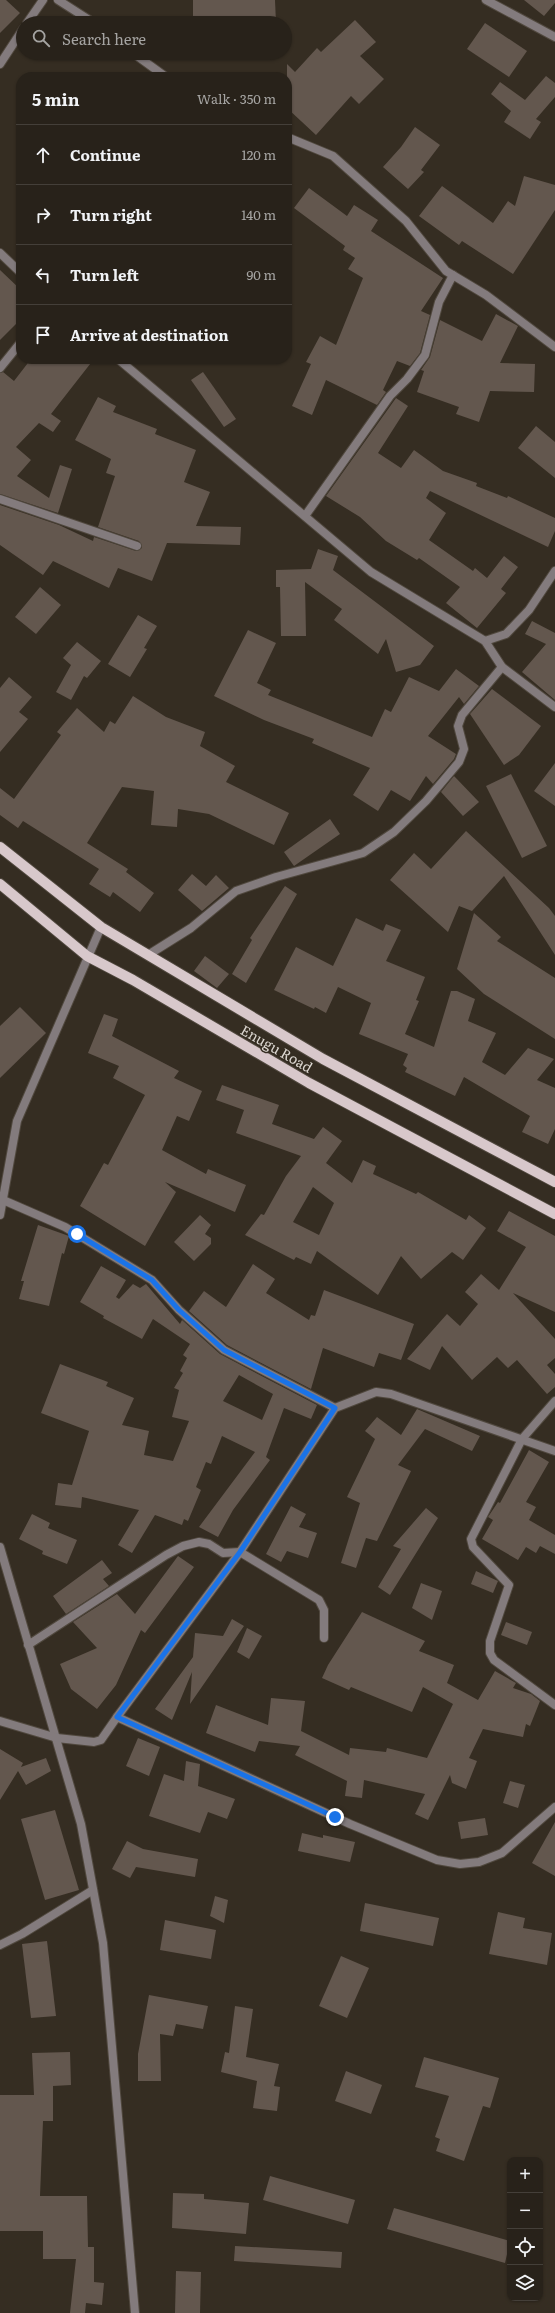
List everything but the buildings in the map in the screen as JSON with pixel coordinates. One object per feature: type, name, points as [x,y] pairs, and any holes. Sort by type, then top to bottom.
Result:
[{"type":"main road","points":[[0,846],[101,927],[323,1059],[555,1182]]},
{"type":"main road","name":"Enugu Road","points":[[0,884],[87,956],[133,980],[309,1083],[555,1214]]},
{"type":"street","points":[[32,16],[42,0]]},
{"type":"street","points":[[58,0],[83,16]]},
{"type":"street","points":[[486,0],[555,37]]},
{"type":"street","points":[[0,64],[16,40]]},
{"type":"street","points":[[143,60],[159,72]]},
{"type":"street","points":[[292,139],[333,156],[406,221],[446,271],[486,295],[555,347]]},
{"type":"street","points":[[0,252],[16,268]]},
{"type":"street","points":[[305,516],[390,396],[407,379],[425,355],[439,302],[453,275]]},
{"type":"street","points":[[0,368],[16,348]]},
{"type":"street","points":[[124,364],[371,572],[486,641],[502,667],[555,707]]},
{"type":"street","points":[[0,500],[137,546]]},
{"type":"street","points":[[486,641],[506,634],[529,610],[555,571]]},
{"type":"street","points":[[148,955],[191,928],[236,891],[276,877],[363,853],[394,832],[426,801],[459,762],[464,749],[458,726],[462,716],[502,667]]},
{"type":"street","points":[[0,1215],[17,1121],[87,956],[101,927]]},
{"type":"street","points":[[3,1200],[65,1227],[152,1280],[179,1310],[224,1350],[335,1408]]},
{"type":"street","points":[[0,1721],[56,1738],[94,1742],[101,1740],[240,1552],[335,1408],[376,1392],[391,1394],[555,1451]]},
{"type":"street","points":[[555,1401],[522,1439],[471,1539],[473,1547],[509,1585],[490,1641],[490,1653],[494,1660],[555,1705]]},
{"type":"street","points":[[28,1645],[183,1546],[199,1542],[209,1544],[223,1553],[240,1552],[319,1600],[324,1610],[324,1638]]},
{"type":"street","points":[[0,1547],[81,1824],[103,1943],[135,2313]]},
{"type":"street","points":[[117,1717],[350,1824],[437,1860],[460,1864],[479,1862],[502,1853],[555,1806]]},
{"type":"street","points":[[0,1945],[22,1934],[93,1890]]},
{"type":"route","points":[[77,1234],[152,1280],[179,1310],[224,1350],[335,1408],[240,1552],[117,1717],[335,1817]]}]
